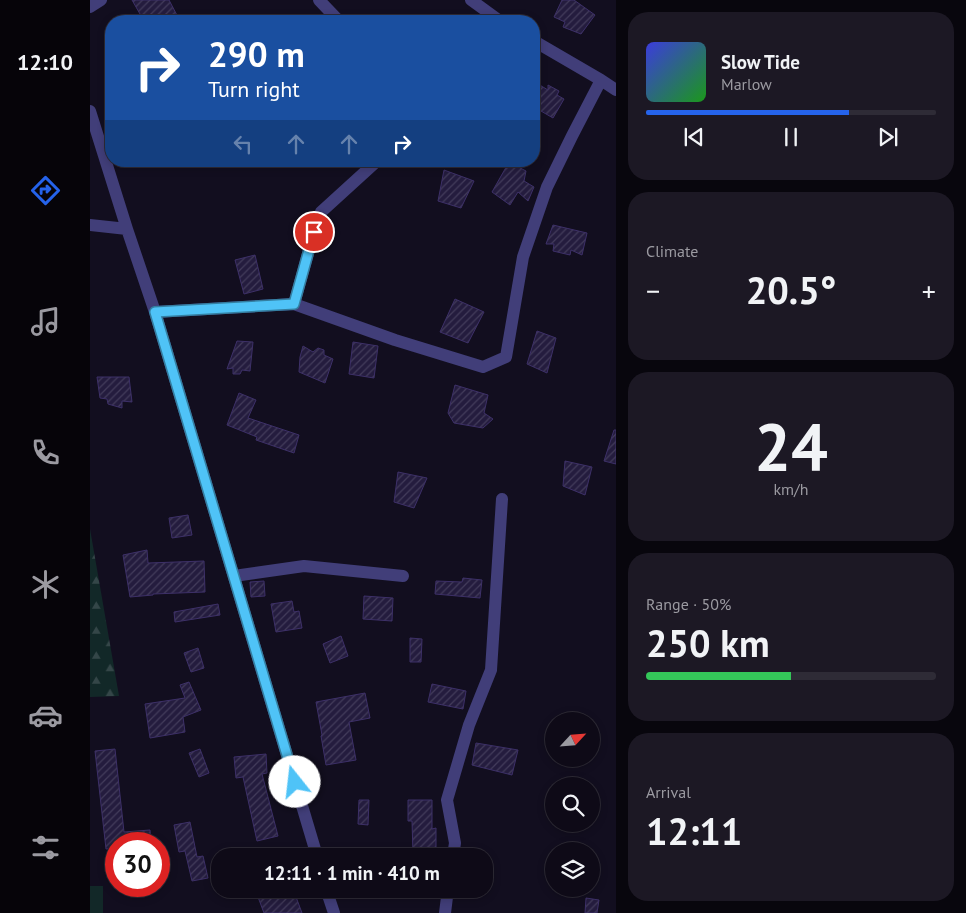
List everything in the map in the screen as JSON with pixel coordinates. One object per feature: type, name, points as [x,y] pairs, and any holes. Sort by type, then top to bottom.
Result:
[{"type":"street","points":[[90,8],[101,0]]},
{"type":"street","points":[[319,0],[333,15]]},
{"type":"street","points":[[471,0],[492,15]]},
{"type":"street","points":[[540,45],[616,90]]},
{"type":"street","points":[[155,312],[294,304],[395,340],[483,367],[506,357],[526,248],[547,187],[601,80]]},
{"type":"street","points":[[90,111],[105,159]]},
{"type":"street","points":[[108,167],[155,312],[315,848]]},
{"type":"street","points":[[294,304],[321,212],[370,167]]},
{"type":"street","points":[[90,224],[127,229]]},
{"type":"street","points":[[454,848],[455,843],[447,800],[469,725],[491,670],[502,498]]},
{"type":"street","points":[[234,576],[304,566],[403,576]]},
{"type":"street","points":[[329,898],[334,913]]},
{"type":"street","points":[[445,913],[447,898]]},
{"type":"green space","points":[[90,529],[119,696],[90,697]]},
{"type":"green space","points":[[90,886],[103,886],[103,913],[90,913]]},
{"type":"building","points":[[132,0],[169,0],[177,15],[141,15]]},
{"type":"building","points":[[562,0],[574,0],[595,15],[581,34],[563,27],[565,22],[554,17]]},
{"type":"building","points":[[540,85],[548,90],[548,85],[559,91],[557,95],[564,99],[553,118],[540,110]]},
{"type":"building","points":[[506,167],[518,167],[526,171],[524,181],[534,187],[528,201],[518,192],[510,205],[492,192]]},
{"type":"building","points":[[444,170],[474,181],[461,208],[438,201]]},
{"type":"building","points":[[553,225],[587,233],[582,255],[571,250],[570,255],[553,251],[554,244],[546,244]]},
{"type":"building","points":[[255,255],[263,289],[244,294],[235,260]]},
{"type":"building","points":[[455,299],[484,312],[468,343],[440,332]]},
{"type":"building","points":[[537,331],[556,338],[547,373],[527,364]]},
{"type":"building","points":[[237,341],[253,342],[250,371],[242,370],[240,374],[233,374],[233,368],[227,369]]},
{"type":"building","points":[[353,342],[378,346],[374,378],[349,374]]},
{"type":"building","points":[[303,346],[313,352],[318,348],[324,350],[324,355],[333,359],[325,383],[299,372]]},
{"type":"building","points":[[97,377],[129,377],[132,402],[122,401],[122,408],[108,404],[107,399],[100,398]]},
{"type":"building","points":[[455,385],[488,395],[484,413],[493,419],[483,428],[454,423],[448,413]]},
{"type":"building","points":[[239,393],[256,400],[248,418],[299,435],[294,453],[256,440],[257,437],[227,425]]},
{"type":"building","points":[[614,430],[616,430],[616,464],[604,461]]},
{"type":"building","points":[[565,461],[592,467],[585,495],[563,486]]},
{"type":"building","points":[[398,472],[427,478],[414,508],[394,502]]},
{"type":"building","points":[[188,515],[192,535],[172,538],[169,518]]},
{"type":"building","points":[[147,550],[148,563],[204,561],[205,592],[130,597],[123,555]]},
{"type":"building","points":[[463,578],[482,580],[480,598],[435,594],[436,581],[462,582]]},
{"type":"building","points":[[264,581],[265,596],[251,597],[250,582]]},
{"type":"building","points":[[364,596],[393,598],[392,621],[363,619]]},
{"type":"building","points":[[292,601],[294,612],[299,611],[302,628],[276,632],[271,604]]},
{"type":"building","points":[[218,604],[220,615],[175,622],[174,612]]},
{"type":"building","points":[[341,636],[348,656],[330,663],[323,644]]},
{"type":"building","points":[[410,638],[422,639],[421,662],[410,662]]},
{"type":"building","points":[[198,648],[204,668],[191,672],[184,653]]},
{"type":"building","points":[[189,682],[201,710],[183,717],[185,732],[150,738],[145,704],[185,698],[180,685]]},
{"type":"building","points":[[432,684],[466,691],[463,709],[428,702]]},
{"type":"building","points":[[365,693],[370,718],[349,722],[356,760],[326,765],[316,702]]},
{"type":"building","points":[[476,743],[518,750],[512,775],[472,765]]},
{"type":"building","points":[[115,749],[124,832],[105,832],[105,840],[95,751]]},
{"type":"building","points":[[200,749],[209,773],[199,777],[189,753]]},
{"type":"building","points":[[266,754],[267,773],[262,774],[278,836],[257,841],[243,777],[236,778],[234,757]]},
{"type":"building","points":[[359,800],[369,800],[368,825],[358,824]]},
{"type":"building","points":[[408,800],[432,800],[432,829],[436,828],[436,848],[413,848],[412,821],[408,821]]},
{"type":"building","points":[[190,822],[197,857],[203,856],[208,878],[192,881],[185,851],[179,852],[174,825]]},
{"type":"building","points":[[150,830],[150,832],[124,832]]},
{"type":"building","points":[[258,898],[296,898],[302,913],[264,913]]},
{"type":"building","points":[[586,898],[599,900],[597,913],[585,913]]},
{"type":"route","points":[[295,782],[155,312],[294,304],[314,232]]}]
